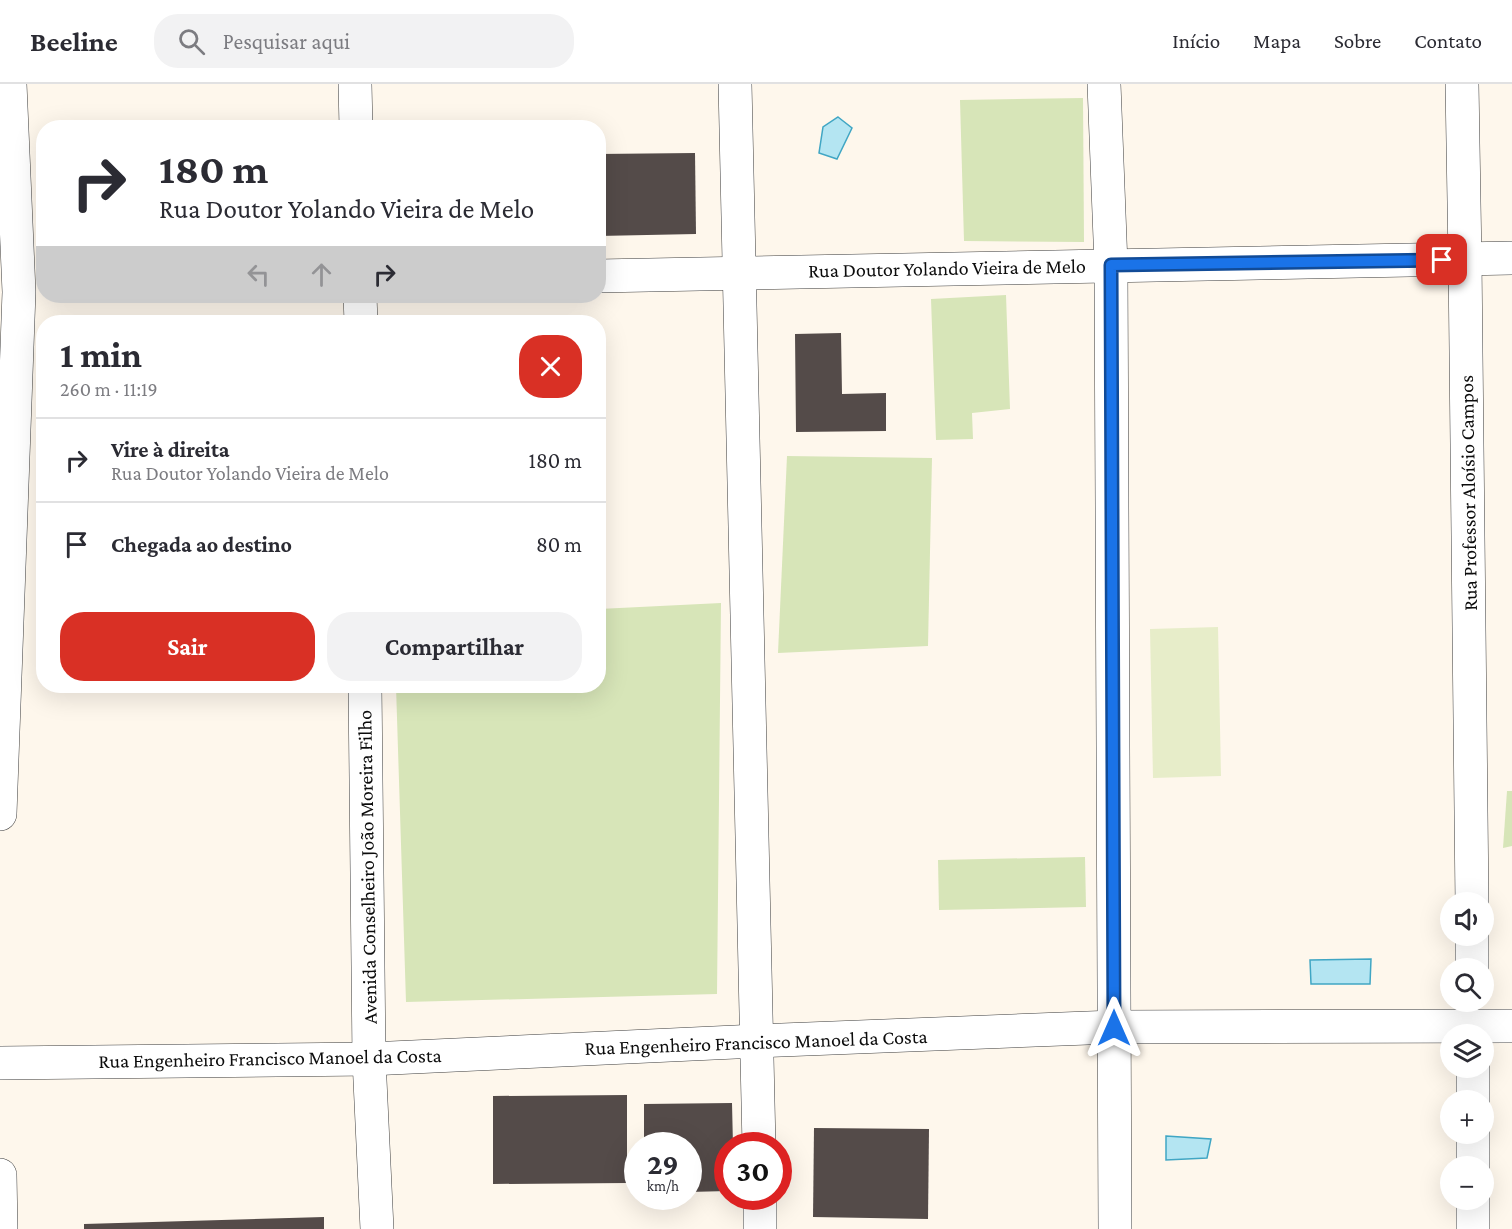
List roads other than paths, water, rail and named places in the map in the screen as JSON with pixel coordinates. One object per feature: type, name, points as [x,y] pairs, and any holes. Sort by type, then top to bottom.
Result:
[{"type":"street","points":[[0,814],[21,292],[10,84]]},
{"type":"street","points":[[355,84],[356,120]]},
{"type":"street","points":[[735,84],[759,1132]]},
{"type":"street","points":[[1104,84],[1111,265],[1115,1229]]},
{"type":"street","name":"Rua Professor Aloísio Campos","points":[[1462,84],[1472,892]]},
{"type":"street","name":"Rua Doutor Yolando Vieira de Melo","points":[[606,276],[1512,258]]},
{"type":"street","name":"Avenida Conselheiro João Moreira Filho","points":[[365,693],[369,1059],[377,1229]]},
{"type":"street","name":"Rua Engenheiro Francisco Manoel da Costa","points":[[0,1063],[369,1059],[757,1041],[1114,1028],[1473,1021],[1512,1026]]},
{"type":"street","points":[[0,1175],[1,1229]]},
{"type":"street","points":[[760,1210],[760,1229]]},
{"type":"street","points":[[1473,1210],[1473,1229]]},
{"type":"water","points":[[838,117],[852,128],[837,159],[819,153],[823,127]]},
{"type":"water","points":[[1371,959],[1370,984],[1311,984],[1310,960]]},
{"type":"water","points":[[1166,1136],[1211,1139],[1207,1158],[1166,1160]]}]
